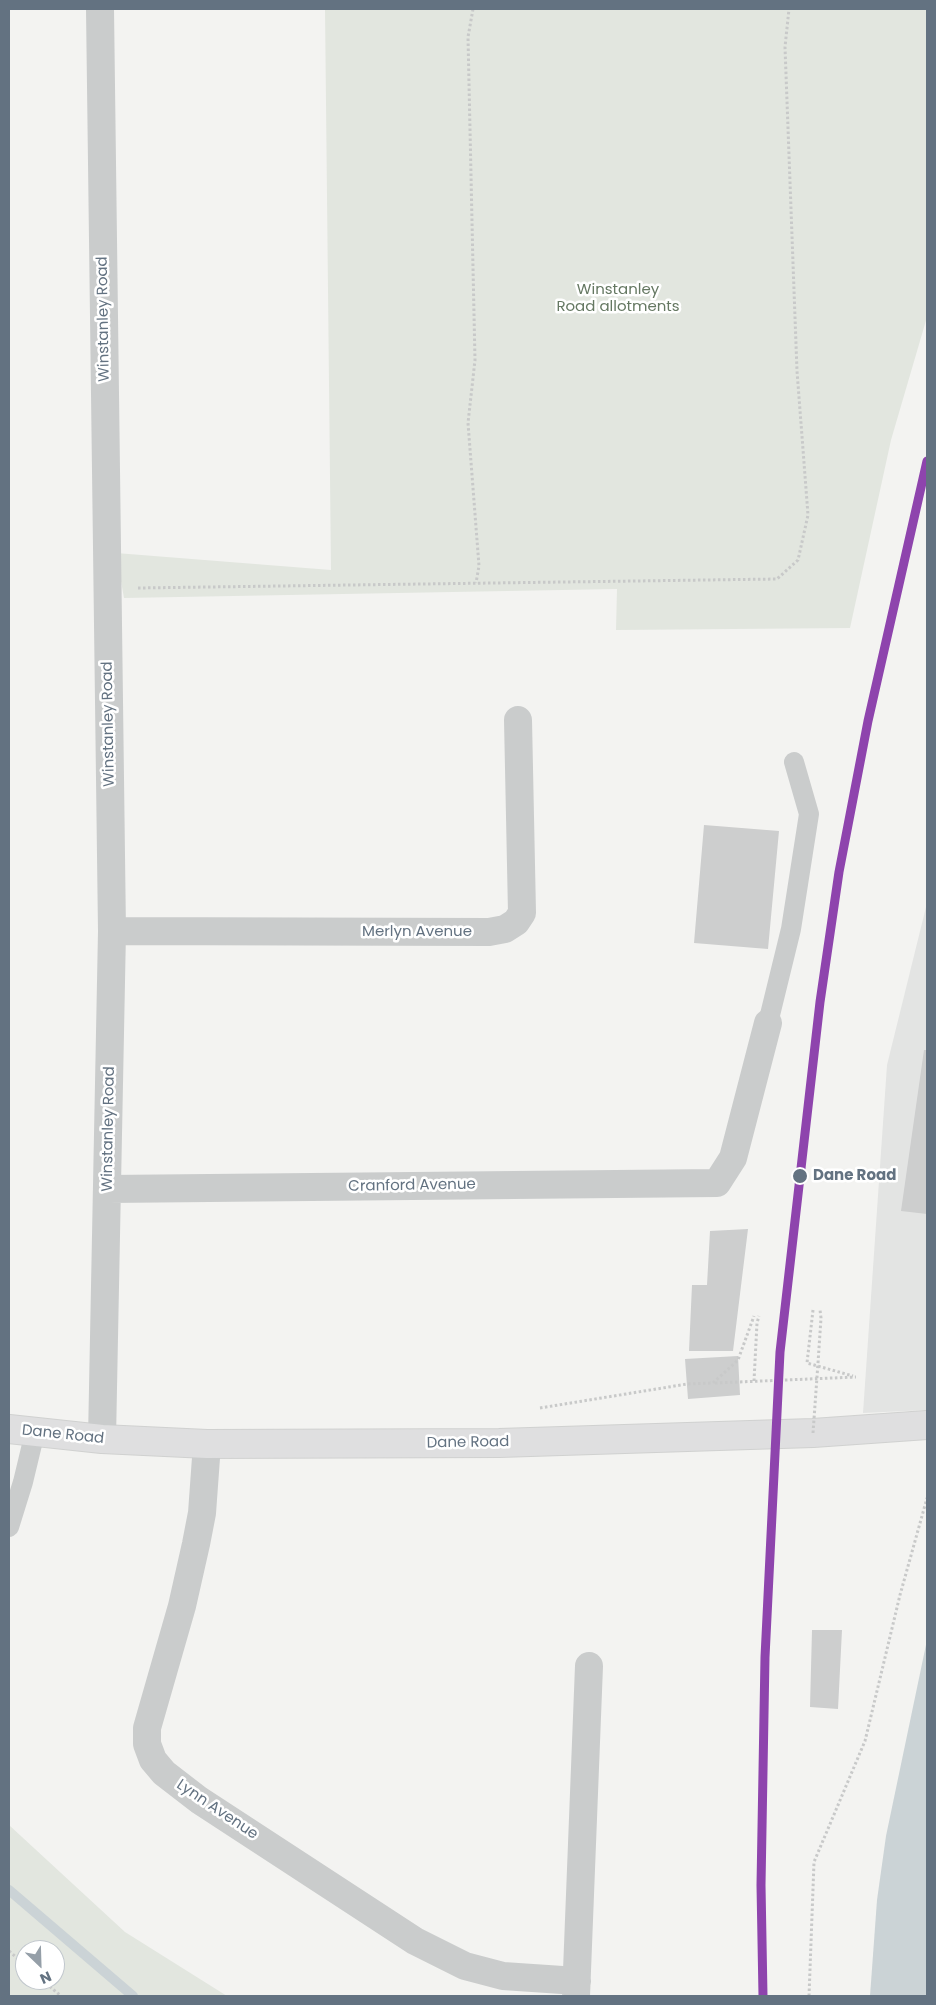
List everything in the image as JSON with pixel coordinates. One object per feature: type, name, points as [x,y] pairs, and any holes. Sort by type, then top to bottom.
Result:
[{"type":"main road","name":"Dane Road","points":[[9,1429],[102,1439],[208,1444],[499,1443],[710,1437],[927,1425]]},
{"type":"street","name":"Winstanley Road","points":[[100,9],[112,931],[102,1439]]},
{"type":"street","name":"Merlyn Avenue","points":[[112,931],[489,932],[505,929],[516,922],[522,913],[518,720]]},
{"type":"street","name":"Cranford Avenue","points":[[108,1189],[717,1183],[733,1158],[768,1023]]},
{"type":"street","name":"Lynn Avenue","points":[[208,1444],[202,1513],[196,1544],[182,1606],[147,1728],[147,1744],[153,1760],[164,1774],[199,1800],[415,1941],[465,1966],[503,1976],[577,1989],[588,1666]]},
{"type":"lane","points":[[768,1023],[791,929],[809,814],[794,762]]},
{"type":"lane","points":[[9,1527],[23,1482],[35,1432]]},
{"type":"path","points":[[474,9],[468,37],[475,360],[468,423],[479,566],[476,583]]},
{"type":"path","points":[[107,588],[777,579],[798,560],[808,515],[796,342],[785,47],[789,9]]},
{"type":"path","points":[[536,1409],[687,1384],[856,1377],[807,1363],[813,1310]]},
{"type":"path","points":[[813,1432],[820,1341],[820,1310]]},
{"type":"path","points":[[713,1383],[738,1360],[754,1316]]},
{"type":"path","points":[[754,1381],[759,1316]]},
{"type":"path","points":[[809,1996],[814,1862],[865,1741],[900,1595],[927,1498]]},
{"type":"shaded area","points":[[927,903],[927,1410],[863,1413],[887,1065]]},
{"type":"shaded area","points":[[927,1640],[927,1996],[870,1996],[877,1900],[886,1836]]},
{"type":"green space","name":"Winstanley Road allotments","points":[[325,9],[927,9],[927,317],[891,440],[850,628],[616,630],[617,589],[124,598],[116,553],[331,570]]},
{"type":"green space","points":[[9,1825],[125,1932],[227,1996],[9,1996]]},
{"type":"building","points":[[704,825],[779,831],[768,949],[694,943]]},
{"type":"building","points":[[924,1050],[927,1050],[927,1214],[901,1211]]},
{"type":"building","points":[[748,1229],[733,1351],[689,1351],[692,1285],[707,1285],[710,1231]]},
{"type":"building","points":[[738,1356],[740,1395],[688,1399],[685,1359]]},
{"type":"building","points":[[812,1630],[842,1630],[838,1709],[810,1707]]},
{"type":"waterway","points":[[9,1890],[133,1996]]},
{"type":"transit line","points":[[763,1996],[761,1885],[765,1657],[780,1352],[820,1002],[839,872],[868,721],[927,461]]},
{"type":"place","name":"Dane Road","points":[[800,1176]]}]
